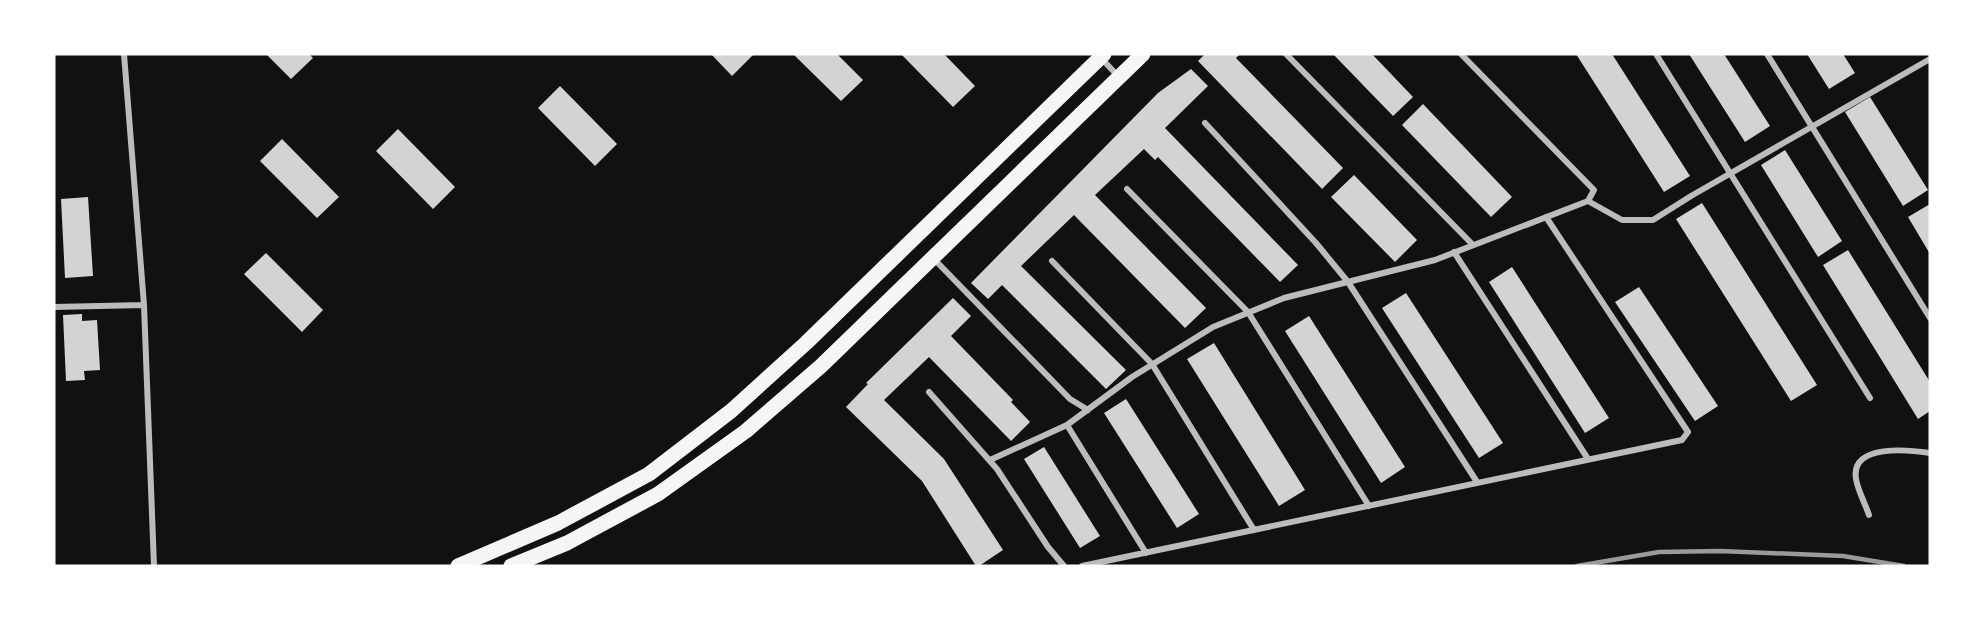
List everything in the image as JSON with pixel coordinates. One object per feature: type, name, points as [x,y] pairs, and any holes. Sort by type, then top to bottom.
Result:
[{"type":"main road","points":[[511,566],[567,543],[658,494],[746,431],[821,366],[1143,54]]},
{"type":"main road","points":[[458,566],[558,523],[649,474],[731,411],[806,343],[1101,55]]},
{"type":"street","points":[[124,54],[144,305],[154,566]]},
{"type":"street","points":[[1286,54],[1473,245]]},
{"type":"street","points":[[990,460],[1067,425],[1132,377],[1213,327],[1284,298],[1435,260],[1588,201],[1594,190],[1461,54]]},
{"type":"street","points":[[1656,54],[1870,398]]},
{"type":"street","points":[[1767,54],[1930,318]]},
{"type":"street","points":[[1101,55],[1119,78]]},
{"type":"street","points":[[1588,201],[1622,220],[1653,220],[1930,59]]},
{"type":"street","points":[[1205,123],[1316,243],[1348,282],[1477,482]]},
{"type":"street","points":[[1127,189],[1248,312],[1369,506]]},
{"type":"street","points":[[1082,566],[1682,440],[1688,432],[1546,217]]},
{"type":"street","points":[[1454,252],[1588,459]]},
{"type":"street","points":[[933,258],[1070,399],[1088,410]]},
{"type":"street","points":[[1052,261],[1152,364],[1254,530]]},
{"type":"street","points":[[54,307],[144,305]]},
{"type":"street","points":[[929,392],[997,469],[1048,547],[1064,566]]},
{"type":"street","points":[[1067,425],[1146,553]]},
{"type":"street","points":[[1869,515],[1856,477],[1858,464],[1868,455],[1884,450],[1930,453]]},
{"type":"building","points":[[266,54],[309,54],[313,58],[291,79]]},
{"type":"building","points":[[711,54],[754,54],[732,76]]},
{"type":"building","points":[[793,54],[837,54],[863,80],[841,101]]},
{"type":"building","points":[[901,54],[944,54],[975,86],[953,107]]},
{"type":"building","points":[[1205,54],[1240,54],[1236,58],[1343,168],[1322,189],[1198,61]]},
{"type":"building","points":[[1333,54],[1372,54],[1413,97],[1393,116]]},
{"type":"building","points":[[1576,54],[1612,54],[1690,176],[1664,192]]},
{"type":"building","points":[[1689,54],[1724,54],[1770,126],[1745,142]]},
{"type":"building","points":[[1807,54],[1843,54],[1855,73],[1829,89]]},
{"type":"building","points":[[1191,69],[1208,86],[1165,128],[1298,265],[1280,282],[1158,157],[1155,160],[1144,149],[1095,195],[1206,308],[1185,328],[1074,215],[1021,266],[1126,370],[1106,389],[1002,285],[988,299],[971,283],[1158,93]]},
{"type":"building","points":[[560,86],[617,144],[595,166],[538,108]]},
{"type":"building","points":[[1870,97],[1928,190],[1903,206],[1845,112]]},
{"type":"building","points":[[1423,104],[1512,197],[1491,217],[1402,125]]},
{"type":"building","points":[[398,129],[455,187],[433,209],[376,151]]},
{"type":"building","points":[[282,139],[339,197],[317,218],[260,161]]},
{"type":"building","points":[[1785,150],[1842,241],[1818,257],[1761,165]]},
{"type":"building","points":[[1354,175],[1417,240],[1395,262],[1331,197]]},
{"type":"building","points":[[88,197],[93,276],[65,278],[61,199]]},
{"type":"building","points":[[1702,203],[1817,385],[1791,401],[1676,219]]},
{"type":"building","points":[[1930,204],[1930,254],[1908,217]]},
{"type":"building","points":[[1848,250],[1930,382],[1930,411],[1918,419],[1823,265]]},
{"type":"building","points":[[266,253],[323,310],[302,332],[244,274]]},
{"type":"building","points":[[1512,267],[1609,418],[1585,433],[1489,282]]},
{"type":"building","points":[[1639,287],[1718,406],[1695,421],[1615,302]]},
{"type":"building","points":[[1406,293],[1503,443],[1479,458],[1382,308]]},
{"type":"building","points":[[953,298],[971,316],[951,336],[1013,400],[1011,402],[1030,422],[1011,441],[929,357],[884,400],[944,459],[1003,550],[979,566],[976,566],[922,481],[846,407],[868,384],[866,383]]},
{"type":"building","points":[[82,314],[82,321],[97,320],[100,370],[84,371],[85,380],[66,381],[63,315]]},
{"type":"building","points":[[1309,316],[1405,467],[1381,483],[1285,331]]},
{"type":"building","points":[[1214,343],[1305,490],[1279,506],[1187,359]]},
{"type":"building","points":[[1126,399],[1199,514],[1177,528],[1104,413]]},
{"type":"building","points":[[1044,447],[1100,536],[1080,548],[1024,459]]},
{"type":"railway","points":[[1577,566],[1659,552],[1720,551],[1843,556],[1904,566]]}]
